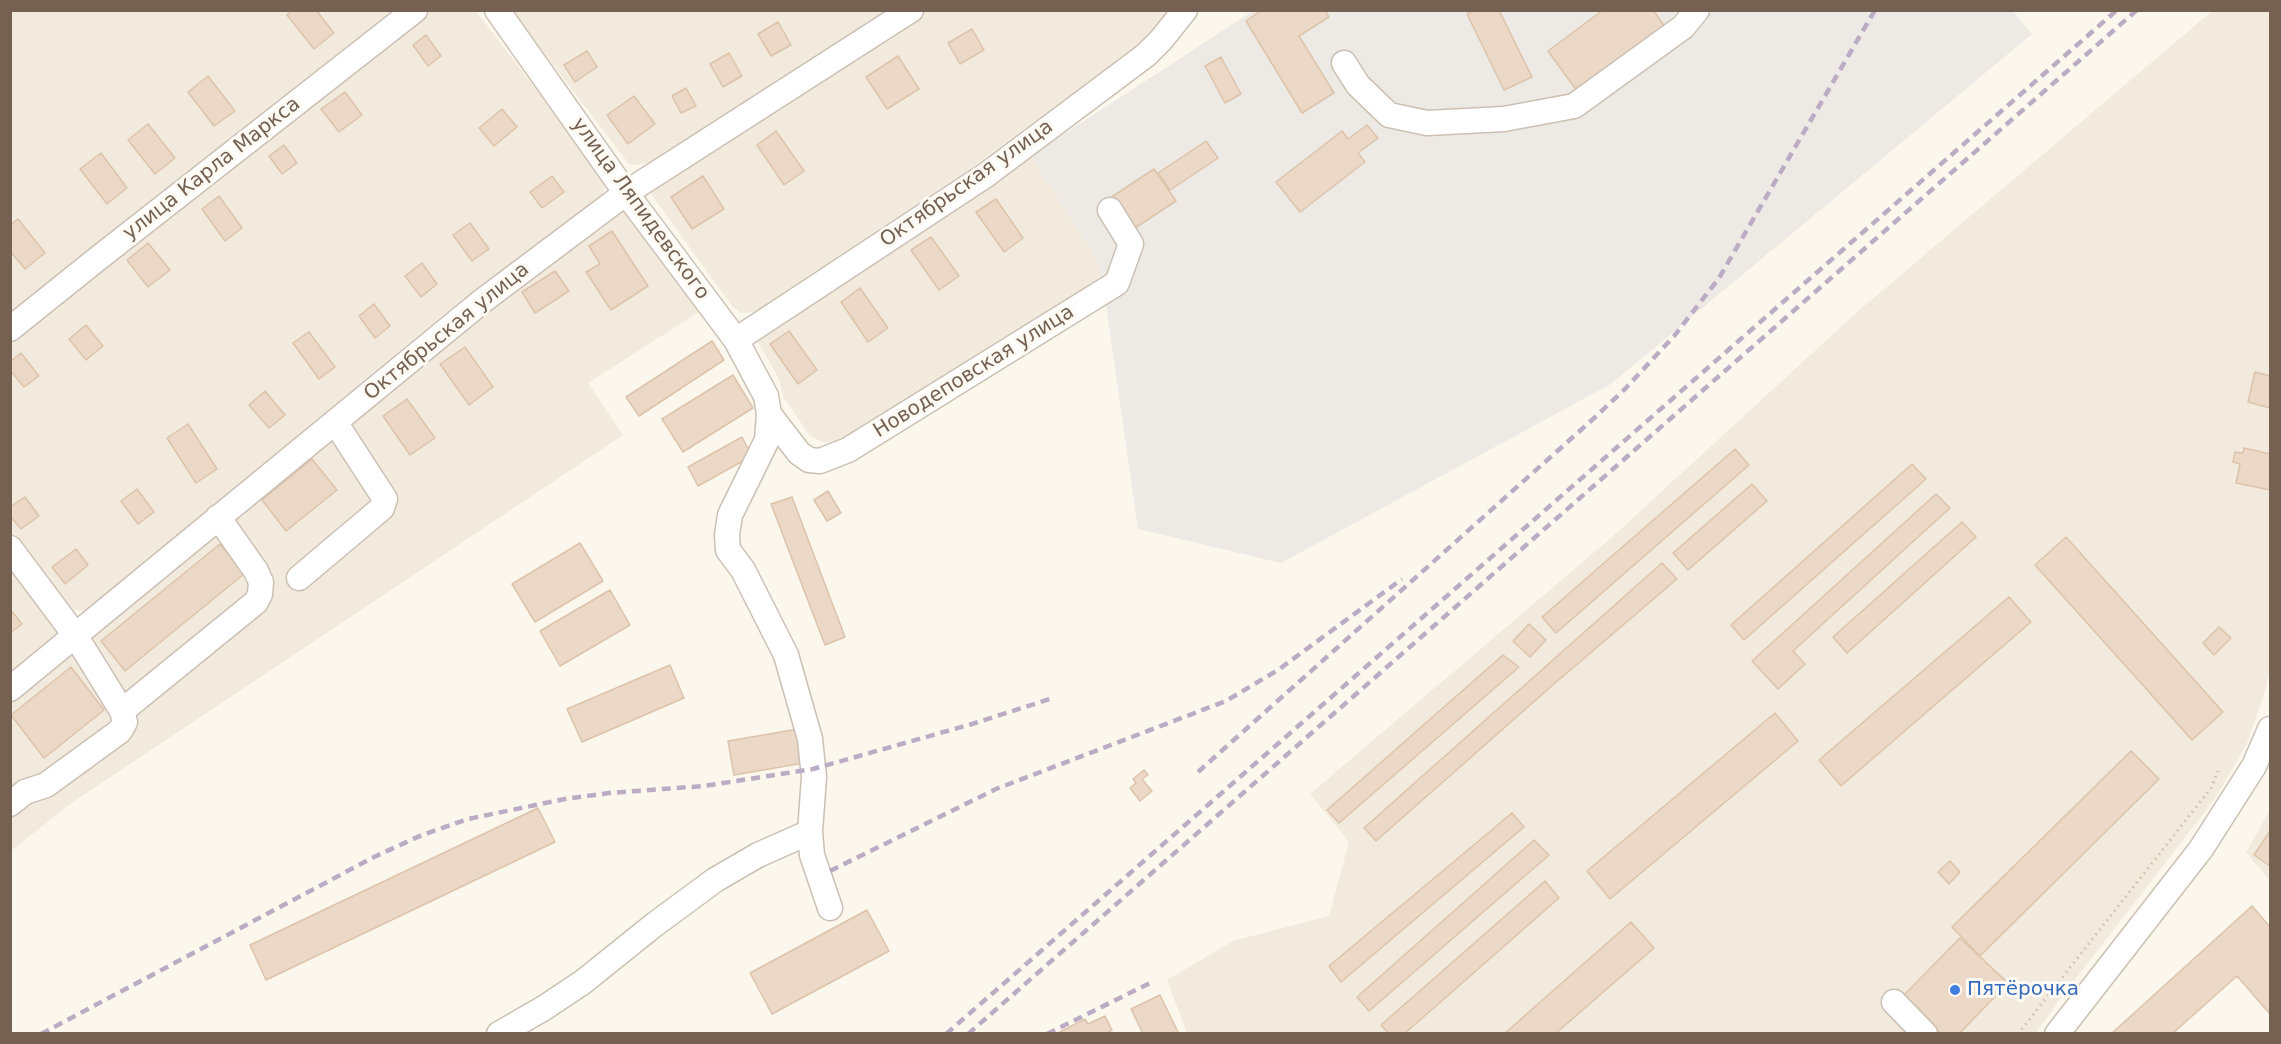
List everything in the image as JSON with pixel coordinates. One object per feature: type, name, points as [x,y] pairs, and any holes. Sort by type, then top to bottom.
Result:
[{"type":"street","name":"улица Карла Маркса","points":[[10,329],[415,10]]},
{"type":"street","name":"улица Ляпидевского","points":[[497,10],[626,193],[736,340],[766,396],[769,414]]},
{"type":"street","name":"Октябрьская улица","points":[[736,340],[986,175],[1146,55],[1185,10]]},
{"type":"street","points":[[1344,63],[1358,85],[1389,115],[1427,123],[1504,119],[1574,106],[1683,27],[1697,10]]},
{"type":"street","name":"Октябрьская улица","points":[[10,689],[481,302],[626,193],[904,12]]},
{"type":"street","name":"Новодеповская улица","points":[[769,414],[799,453],[809,460],[820,460],[848,450],[1118,283],[1131,244],[1110,210]]},
{"type":"street","points":[[769,414],[766,440],[729,515],[726,535],[728,550],[743,570],[786,655],[799,694],[810,739],[814,777],[810,831],[812,855],[830,908]]},
{"type":"street","points":[[299,578],[382,508],[385,499],[334,422]]},
{"type":"street","points":[[122,711],[256,602],[260,594],[261,582],[256,571],[218,517]]},
{"type":"street","points":[[10,548],[75,635],[122,711],[125,722],[120,731],[46,785],[25,792],[10,804]]},
{"type":"street","points":[[2060,1032],[2201,849],[2254,766],[2271,729]]},
{"type":"street","points":[[499,1034],[583,982],[715,880],[758,855],[810,831]]},
{"type":"street","points":[[1894,1002],[1925,1034]]},
{"type":"path","points":[[2018,1034],[2211,788],[2218,771]]},
{"type":"shaded area","points":[[2012,10],[2032,34],[1611,384],[1281,563],[1138,529],[1102,277],[1095,256],[1030,156],[1253,11]]},
{"type":"shaded area","points":[[11,11],[397,11],[11,318]]},
{"type":"shaded area","points":[[427,11],[476,11],[602,175],[605,188],[601,198],[456,304],[86,610],[74,611],[66,606],[11,533],[10,338]]},
{"type":"shaded area","points":[[512,11],[896,11],[713,128],[647,163],[637,165],[629,164]]},
{"type":"shaded area","points":[[926,11],[1170,11],[1152,33],[1134,48],[971,168],[754,312],[741,313],[732,306],[651,194],[652,187],[657,180]]},
{"type":"shaded area","points":[[2212,11],[2270,11],[2270,670],[2247,743],[2214,800],[2036,1033],[1187,1033],[1167,980],[1233,941],[1329,916],[1349,842],[1310,794],[1611,538],[1856,313]]},
{"type":"shaded area","points":[[1030,156],[1095,256],[1102,277],[858,432],[837,441],[822,442],[810,436],[783,396],[779,379],[757,340]]},
{"type":"shaded area","points":[[623,204],[702,310],[588,383],[623,435],[70,804],[11,851],[11,697],[326,437]]},
{"type":"shaded area","points":[[10,560],[58,629],[54,638],[10,675]]},
{"type":"shaded area","points":[[2270,810],[2270,881],[2246,852]]},
{"type":"building","points":[[293,10],[316,10],[334,33],[314,49],[287,15]]},
{"type":"building","points":[[1262,10],[1325,10],[1329,17],[1299,36],[1334,93],[1302,113],[1246,21]]},
{"type":"building","points":[[1474,10],[1499,10],[1532,77],[1504,90],[1467,14]]},
{"type":"building","points":[[1603,10],[1653,10],[1668,31],[1580,95],[1548,51]]},
{"type":"building","points":[[778,22],[791,45],[771,56],[758,34]]},
{"type":"building","points":[[972,29],[984,50],[960,64],[948,43]]},
{"type":"building","points":[[426,35],[441,56],[428,66],[413,45]]},
{"type":"building","points":[[587,51],[597,67],[575,82],[564,65]]},
{"type":"building","points":[[729,53],[742,76],[723,87],[710,64]]},
{"type":"building","points":[[898,56],[919,89],[887,109],[866,77]]},
{"type":"building","points":[[1221,57],[1241,94],[1225,103],[1205,66]]},
{"type":"building","points":[[208,76],[235,111],[214,126],[188,92]]},
{"type":"building","points":[[686,88],[696,106],[681,113],[672,96]]},
{"type":"building","points":[[345,92],[362,115],[339,132],[321,109]]},
{"type":"building","points":[[634,96],[655,124],[628,144],[607,115]]},
{"type":"building","points":[[502,109],[517,127],[494,146],[479,128]]},
{"type":"building","points":[[148,124],[175,158],[155,174],[128,140]]},
{"type":"building","points":[[1367,125],[1378,138],[1358,153],[1365,162],[1300,212],[1276,182],[1342,131],[1348,139]]},
{"type":"building","points":[[776,131],[804,171],[784,185],[757,145]]},
{"type":"building","points":[[1206,141],[1218,158],[1170,190],[1158,173]]},
{"type":"building","points":[[284,145],[297,163],[282,174],[269,156]]},
{"type":"building","points":[[101,153],[127,188],[107,204],[80,169]]},
{"type":"building","points":[[1154,169],[1176,201],[1132,230],[1110,198]]},
{"type":"building","points":[[552,176],[564,192],[542,208],[530,192]]},
{"type":"building","points":[[703,176],[724,209],[692,229],[671,197]]},
{"type":"building","points":[[219,196],[242,228],[225,241],[202,209]]},
{"type":"building","points":[[996,199],[1023,238],[1004,252],[976,212]]},
{"type":"building","points":[[18,219],[45,253],[25,269],[10,251],[10,225]]},
{"type":"building","points":[[470,223],[489,249],[472,261],[453,235]]},
{"type":"building","points":[[612,231],[648,286],[611,310],[586,272],[600,264],[589,246]]},
{"type":"building","points":[[931,237],[959,276],[939,290],[911,250]]},
{"type":"building","points":[[148,243],[170,270],[148,287],[127,260]]},
{"type":"building","points":[[422,263],[437,284],[421,297],[405,276]]},
{"type":"building","points":[[555,271],[569,291],[535,313],[522,292]]},
{"type":"building","points":[[860,288],[888,328],[868,342],[841,302]]},
{"type":"building","points":[[374,304],[390,326],[375,338],[359,316]]},
{"type":"building","points":[[86,325],[103,346],[86,360],[69,339]]},
{"type":"building","points":[[789,331],[817,370],[798,384],[770,344]]},
{"type":"building","points":[[309,332],[335,367],[319,379],[293,343]]},
{"type":"building","points":[[712,341],[724,360],[639,416],[626,397]]},
{"type":"building","points":[[465,347],[493,387],[469,405],[440,364]]},
{"type":"building","points":[[21,353],[39,376],[24,387],[10,370],[10,362]]},
{"type":"building","points":[[2255,372],[2270,376],[2270,408],[2248,402]]},
{"type":"building","points":[[733,375],[753,408],[683,452],[662,419]]},
{"type":"building","points":[[265,391],[285,415],[269,428],[249,405]]},
{"type":"building","points":[[407,399],[435,438],[410,455],[383,416]]},
{"type":"building","points":[[188,424],[217,469],[196,483],[167,438]]},
{"type":"building","points":[[742,437],[752,456],[698,486],[688,467]]},
{"type":"building","points":[[2244,448],[2270,454],[2270,490],[2236,483],[2240,464],[2233,462],[2235,452],[2243,453]]},
{"type":"building","points":[[1735,449],[1749,465],[1556,633],[1542,617]]},
{"type":"building","points":[[312,459],[337,490],[286,531],[262,500]]},
{"type":"building","points":[[1912,464],[1926,479],[1744,640],[1731,625]]},
{"type":"building","points":[[1752,484],[1767,501],[1688,570],[1673,553]]},
{"type":"building","points":[[137,489],[154,512],[138,524],[121,501]]},
{"type":"building","points":[[828,491],[841,513],[827,521],[814,500]]},
{"type":"building","points":[[1936,494],[1950,508],[1793,651],[1805,664],[1778,689],[1752,661]]},
{"type":"building","points":[[25,497],[39,516],[21,529],[10,516],[10,507]]},
{"type":"building","points":[[792,497],[845,637],[825,645],[771,504]]},
{"type":"building","points":[[1962,522],[1976,537],[1847,653],[1833,637]]},
{"type":"building","points":[[2066,537],[2223,712],[2192,740],[2035,565]]},
{"type":"building","points":[[580,543],[603,581],[535,622],[512,584]]},
{"type":"building","points":[[220,544],[244,574],[125,671],[101,641]]},
{"type":"building","points":[[76,549],[88,565],[65,584],[52,567]]},
{"type":"building","points":[[1662,563],[1677,579],[1376,841],[1364,828]]},
{"type":"building","points":[[610,590],[630,625],[560,666],[540,631]]},
{"type":"building","points":[[2009,597],[2031,622],[1841,786],[1819,760]]},
{"type":"building","points":[[10,609],[22,624],[10,633]]},
{"type":"building","points":[[1529,624],[1546,640],[1530,657],[1513,641]]},
{"type":"building","points":[[2219,627],[2231,638],[2214,655],[2203,643]]},
{"type":"building","points":[[1503,655],[1519,667],[1339,823],[1327,810]]},
{"type":"building","points":[[670,665],[684,698],[582,742],[567,709]]},
{"type":"building","points":[[71,667],[104,710],[44,758],[11,715]]},
{"type":"building","points":[[1775,713],[1798,741],[1610,899],[1587,871]]},
{"type":"building","points":[[798,729],[804,763],[734,775],[728,741]]},
{"type":"building","points":[[2131,751],[2159,779],[1980,956],[1952,927]]},
{"type":"building","points":[[1144,770],[1148,775],[1142,779],[1152,791],[1140,801],[1130,788],[1136,783],[1133,779]]},
{"type":"building","points":[[538,808],[555,842],[266,980],[250,945]]},
{"type":"building","points":[[1512,813],[1524,827],[1341,982],[1329,966]]},
{"type":"building","points":[[2270,831],[2270,866],[2254,855]]},
{"type":"building","points":[[1534,840],[1549,855],[1369,1011],[1357,997]]},
{"type":"building","points":[[1950,861],[1960,872],[1949,884],[1938,872]]},
{"type":"building","points":[[1545,881],[1559,898],[1404,1034],[1389,1034],[1381,1025]]},
{"type":"building","points":[[2252,906],[2270,927],[2270,1014],[2237,976],[2172,1034],[2111,1034]]},
{"type":"building","points":[[867,910],[889,951],[772,1014],[750,973]]},
{"type":"building","points":[[1631,922],[1654,948],[1555,1034],[1504,1034]]},
{"type":"building","name":"Пятёрочка","points":[[1960,938],[2008,983],[1959,1034],[1941,1034],[1903,996]]},
{"type":"building","points":[[1160,995],[1179,1034],[1143,1034],[1131,1009]]},
{"type":"building","points":[[1105,1016],[1112,1030],[1105,1034],[1056,1034],[1085,1019],[1088,1024]]},
{"type":"railway","points":[[1198,772],[1592,420],[1625,389],[1675,335],[1719,278],[1875,10]]},
{"type":"railway","points":[[946,1034],[2117,10]]},
{"type":"railway","points":[[968,1034],[2137,10]]},
{"type":"railway","points":[[830,871],[996,789],[1226,701],[1278,670],[1402,579]]},
{"type":"railway","points":[[41,1034],[374,857],[422,835],[468,819],[565,799],[609,793],[704,786],[813,769],[972,724],[1053,698]]},
{"type":"railway","points":[[1047,1034],[1152,982]]},
{"type":"place","name":"Пятёрочка","points":[[1955,990]]}]
